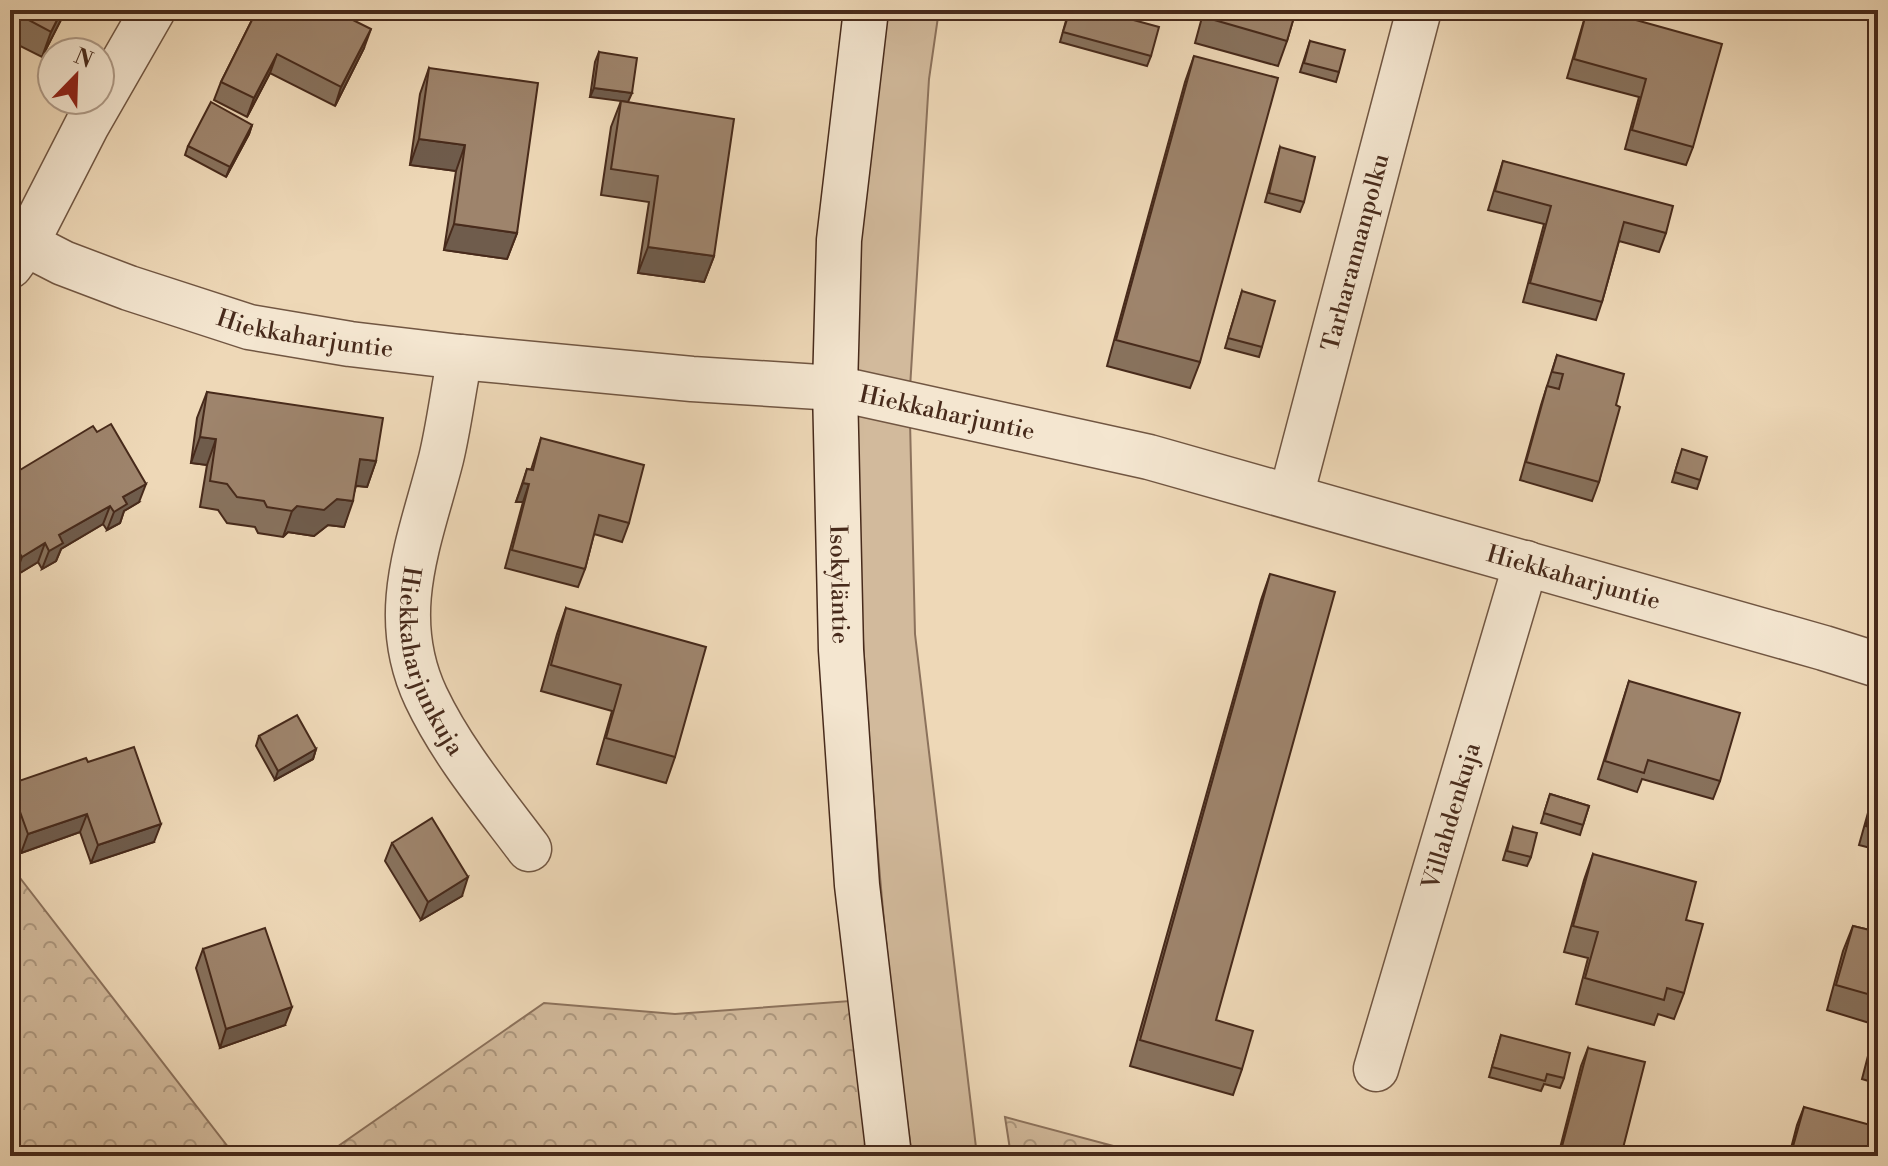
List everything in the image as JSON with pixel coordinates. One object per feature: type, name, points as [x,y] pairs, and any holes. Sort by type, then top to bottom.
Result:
[{"type":"street","points":[[15,246],[153,10]]},
{"type":"street","name":"Isokyläntie","points":[[866,10],[839,240],[835,388],[842,666],[857,885],[889,1156]]},
{"type":"street","name":"Tarharannanpolku","points":[[1291,496],[1419,10]]},
{"type":"street","name":"Hiekkaharjuntie","points":[[15,246],[249,327],[350,344],[460,357],[692,379],[835,388],[1149,457],[1878,665]]},
{"type":"street","name":"Hiekkaharjunkuja","points":[[460,357],[441,458],[419,534],[407,594],[409,641],[425,696],[462,758],[529,849]]},
{"type":"street","name":"Villahdenkuja","points":[[1376,1069],[1526,563]]},
{"type":"green space","points":[[884,10],[939,10],[929,79],[910,388],[854,376],[859,242]]},
{"type":"green space","points":[[851,411],[910,421],[915,634],[977,1156],[912,1156],[880,878]]},
{"type":"green space","points":[[10,865],[235,1156],[10,1156]]},
{"type":"green space","points":[[850,1001],[871,1156],[324,1156],[544,1003],[675,1014]]},
{"type":"green space","points":[[1005,1117],[1151,1156],[1011,1156]]},
{"type":"building","points":[[10,10],[62,10],[51,32]]},
{"type":"building","points":[[257,10],[333,10],[371,29],[341,87],[277,54],[254,98],[221,82]]},
{"type":"building","points":[[1070,10],[1097,10],[1159,27],[1151,56],[1063,32]]},
{"type":"building","points":[[1206,10],[1296,10],[1287,41],[1204,17]]},
{"type":"building","points":[[1587,10],[1600,10],[1722,44],[1693,147],[1632,130],[1646,79],[1574,59]]},
{"type":"building","points":[[1310,41],[1345,50],[1339,72],[1304,63]]},
{"type":"building","points":[[599,52],[637,58],[632,93],[594,88]]},
{"type":"building","points":[[1194,56],[1278,78],[1200,362],[1116,340]]},
{"type":"building","points":[[429,68],[538,83],[517,233],[454,224],[465,145],[419,139]]},
{"type":"building","points":[[621,101],[734,119],[714,256],[648,247],[658,176],[611,169]]},
{"type":"building","points":[[211,102],[252,125],[230,167],[188,146]]},
{"type":"building","points":[[1280,147],[1315,157],[1304,202],[1269,193]]},
{"type":"building","points":[[1503,161],[1673,206],[1666,233],[1624,222],[1602,302],[1530,283],[1551,206],[1495,191]]},
{"type":"building","points":[[1242,291],[1275,301],[1262,347],[1228,338]]},
{"type":"building","points":[[1557,355],[1624,374],[1616,405],[1620,407],[1599,482],[1526,462],[1547,386],[1559,389],[1563,374],[1552,372]]},
{"type":"building","points":[[207,392],[383,418],[376,461],[360,459],[353,501],[337,499],[324,510],[297,506],[292,511],[267,507],[264,501],[237,497],[227,484],[210,481],[216,439],[200,437]]},
{"type":"building","points":[[111,424],[146,484],[123,497],[127,504],[114,512],[110,506],[59,535],[63,543],[49,551],[45,543],[22,557],[10,538],[10,476],[93,426],[97,432]]},
{"type":"building","points":[[541,438],[644,465],[629,523],[599,515],[585,569],[512,550],[529,484],[523,483],[527,469],[533,470]]},
{"type":"building","points":[[1682,449],[1707,457],[1700,480],[1675,472]]},
{"type":"building","points":[[1270,574],[1335,592],[1216,1020],[1253,1031],[1242,1069],[1140,1040]]},
{"type":"building","points":[[566,608],[706,647],[675,757],[606,738],[621,685],[551,665]]},
{"type":"building","points":[[1629,681],[1740,713],[1720,781],[1648,760],[1644,773],[1605,761]]},
{"type":"building","points":[[297,715],[316,749],[278,771],[259,736]]},
{"type":"building","points":[[134,747],[161,824],[98,845],[87,814],[28,834],[10,784],[86,758],[88,762]]},
{"type":"building","points":[[1878,783],[1878,830],[1866,826]]},
{"type":"building","points":[[1550,794],[1589,806],[1583,825],[1544,813]]},
{"type":"building","points":[[432,818],[468,877],[428,902],[392,843]]},
{"type":"building","points":[[1513,827],[1537,833],[1531,857],[1507,851]]},
{"type":"building","points":[[1593,854],[1696,882],[1686,920],[1703,924],[1684,993],[1667,988],[1664,1000],[1585,978],[1598,932],[1573,926]]},
{"type":"building","points":[[1853,926],[1878,932],[1878,997],[1836,985]]},
{"type":"building","points":[[265,928],[292,1007],[226,1029],[203,949]]},
{"type":"building","points":[[1878,1028],[1878,1055],[1871,1053]]},
{"type":"building","points":[[1501,1035],[1570,1053],[1564,1078],[1547,1074],[1545,1081],[1492,1067]]},
{"type":"building","points":[[1588,1048],[1645,1062],[1621,1156],[1560,1154]]},
{"type":"building","points":[[1804,1107],[1878,1127],[1878,1156],[1815,1156],[1792,1150]]}]
